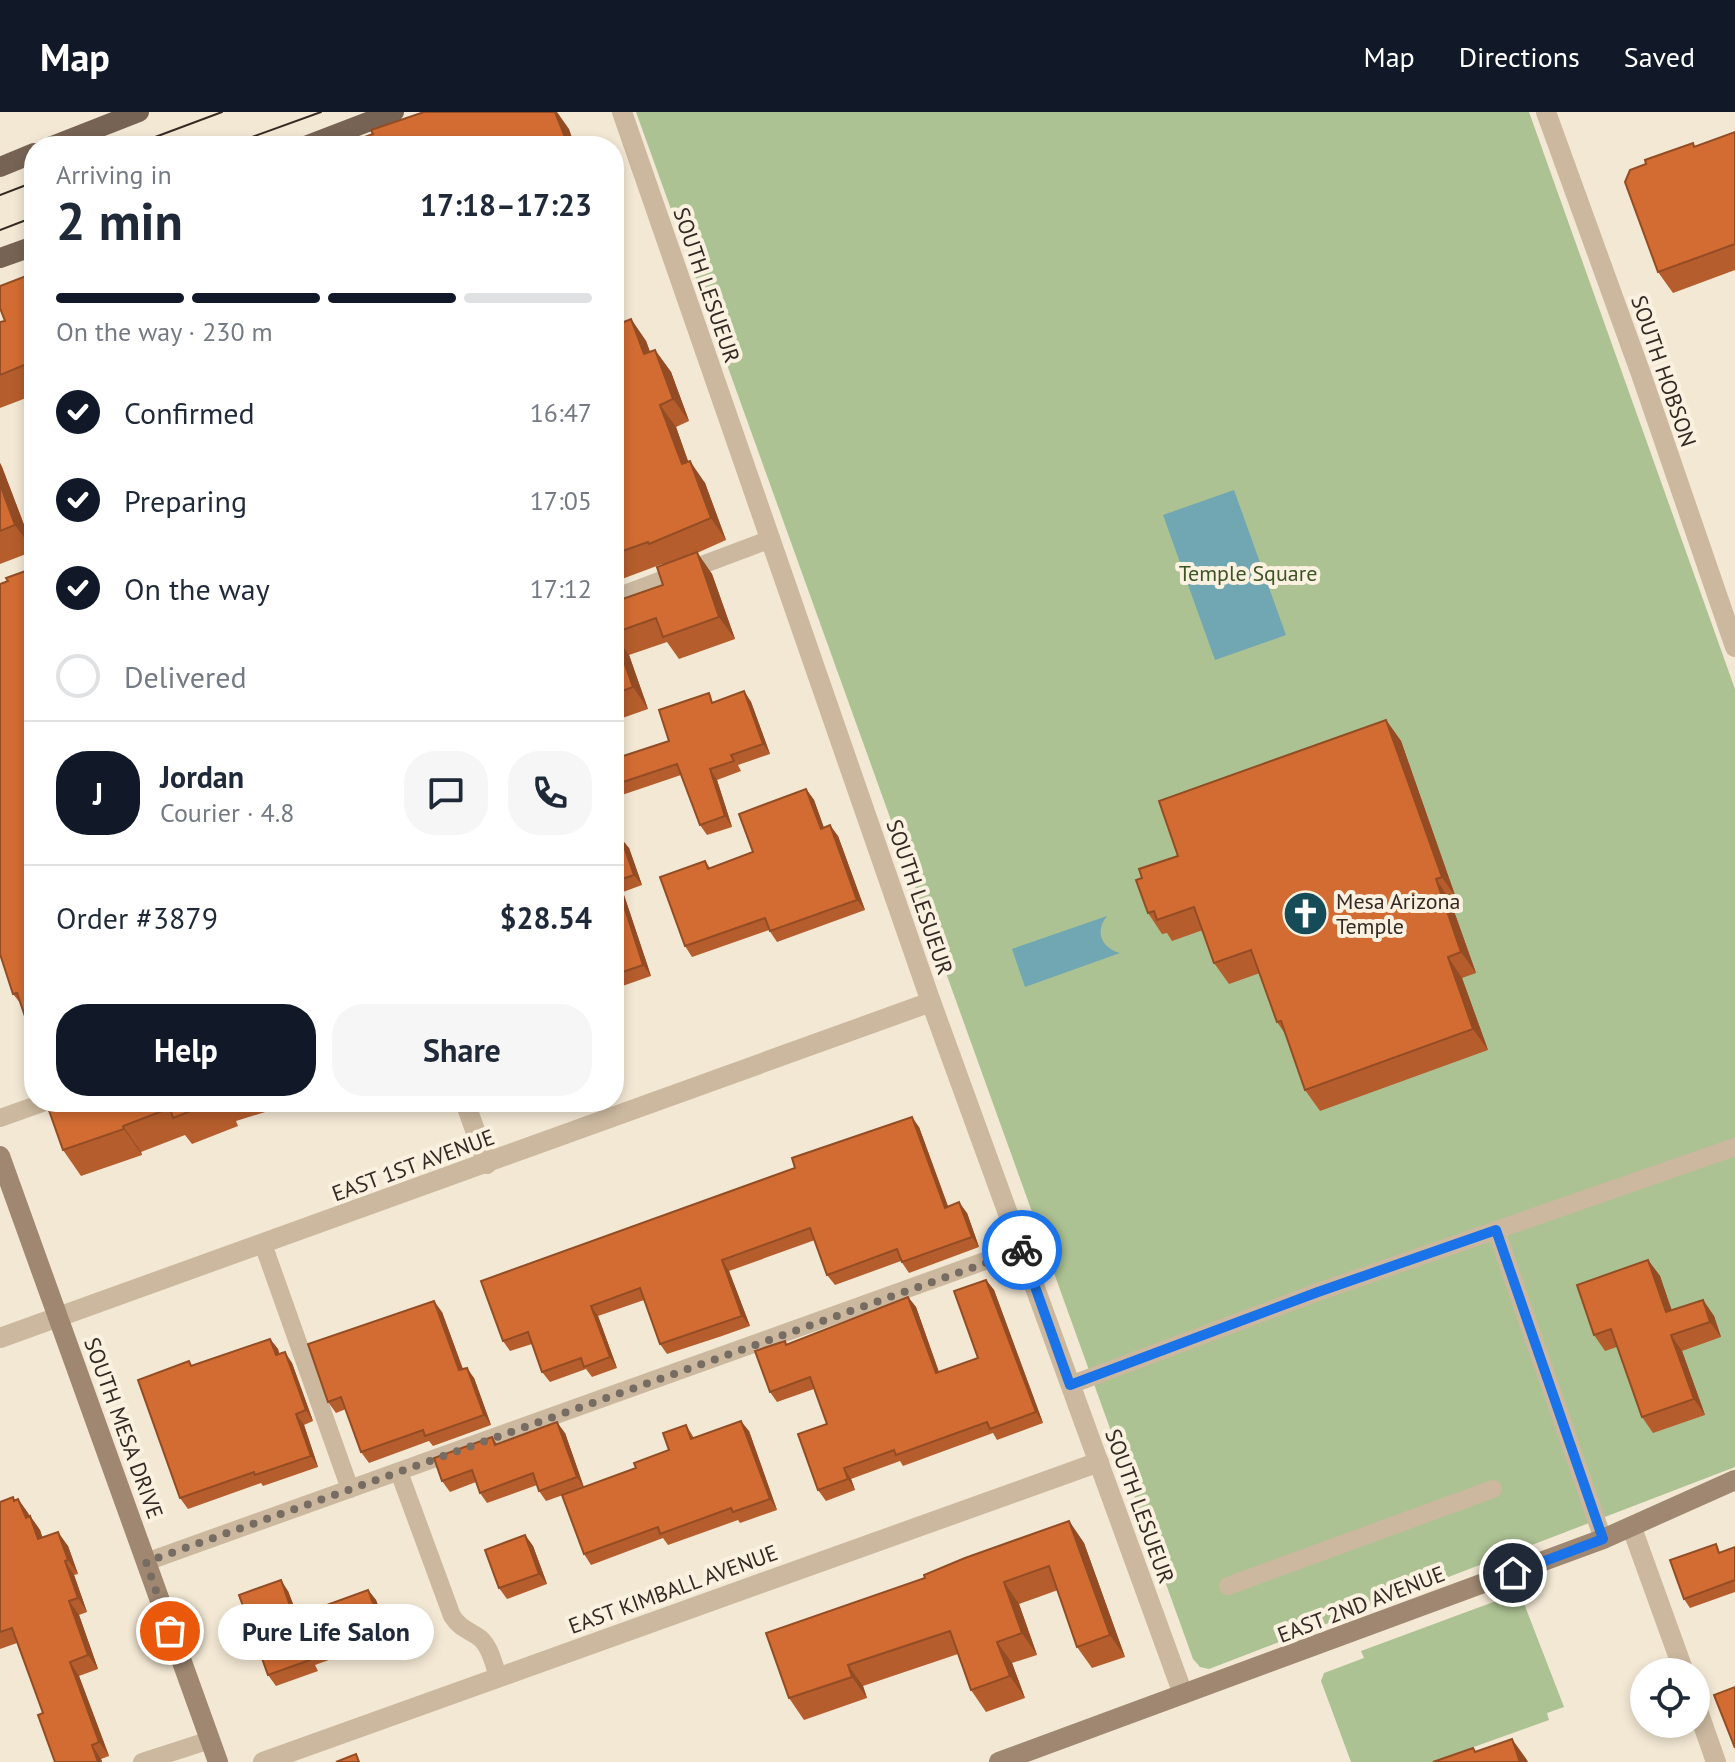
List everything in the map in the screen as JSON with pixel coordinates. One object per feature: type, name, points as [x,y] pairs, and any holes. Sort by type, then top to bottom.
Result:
[{"type":"main road","points":[[78,136],[139,112]]},
{"type":"main road","points":[[331,136],[394,112]]},
{"type":"main road","points":[[0,167],[24,157]]},
{"type":"main road","points":[[0,258],[24,250]]},
{"type":"street","name":"SOUTH LESUEUR","points":[[622,112],[931,1002],[1183,1694]]},
{"type":"street","name":"SOUTH HOBSON","points":[[1546,112],[1735,647]]},
{"type":"street","name":"EAST 1ST AVENUE","points":[[0,1338],[931,1002]]},
{"type":"street","points":[[469,1112],[487,1164]]},
{"type":"street","name":"SOUTH MESA DRIVE","points":[[0,1156],[218,1762]]},
{"type":"street","name":"EAST KIMBALL AVENUE","points":[[263,1762],[1099,1462]]},
{"type":"street","name":"EAST 2ND AVENUE","points":[[999,1762],[1632,1528],[1735,1480]]},
{"type":"street","points":[[1632,1528],[1679,1658]]},
{"type":"street","points":[[1708,1738],[1716,1762]]},
{"type":"lane","points":[[624,594],[771,539]]},
{"type":"lane","points":[[0,1118],[24,1109]]},
{"type":"lane","points":[[1070,1385],[1318,1292],[1735,1147]]},
{"type":"lane","points":[[1496,1230],[1603,1539]]},
{"type":"lane","points":[[263,1244],[350,1489]]},
{"type":"lane","points":[[146,1562],[1021,1248]]},
{"type":"lane","points":[[399,1472],[452,1616],[461,1629],[478,1636],[487,1646],[498,1676]]},
{"type":"lane","points":[[1228,1586],[1493,1489]]},
{"type":"lane","points":[[142,1762],[210,1740]]},
{"type":"green space","name":"Temple Square","points":[[636,112],[1529,112],[1735,689],[1735,1467],[1209,1669],[1200,1667],[1193,1659]]},
{"type":"green space","points":[[1515,1594],[1523,1601],[1564,1707],[1547,1713],[1549,1720],[1432,1762],[1351,1762],[1321,1681],[1324,1673],[1364,1658],[1361,1651]]},
{"type":"water","points":[[1234,490],[1286,635],[1215,660],[1163,515]]},
{"type":"water","points":[[1107,916],[1101,928],[1102,939],[1120,953],[1025,987],[1012,949]]},
{"type":"building","points":[[424,112],[555,112],[564,136],[368,136],[373,134],[371,130]]},
{"type":"building","points":[[1735,132],[1735,244],[1658,272],[1625,182],[1630,170],[1646,164],[1645,160]]},
{"type":"building","points":[[24,277],[24,365],[0,375],[0,322],[5,321],[0,308],[0,286]]},
{"type":"building","points":[[631,319],[644,354],[655,350],[673,399],[660,405],[682,464],[690,461],[711,518],[649,544],[624,550],[624,322]]},
{"type":"building","points":[[0,484],[15,525],[0,531]]},
{"type":"building","points":[[697,552],[719,617],[663,637],[656,618],[624,629],[624,599],[663,585],[657,567]]},
{"type":"building","points":[[24,572],[24,1013],[17,993],[13,994],[0,954],[0,584],[8,581],[6,578]]},
{"type":"building","points":[[624,662],[633,687],[624,690]]},
{"type":"building","points":[[744,691],[763,744],[731,755],[734,761],[710,769],[725,816],[700,825],[677,764],[624,782],[624,756],[669,741],[659,710],[709,693],[712,703]]},
{"type":"building","name":"Mesa Arizona Temple","points":[[1386,720],[1442,877],[1436,879],[1461,952],[1448,957],[1473,1029],[1305,1090],[1281,1021],[1277,1022],[1251,950],[1214,963],[1194,907],[1157,920],[1154,911],[1148,913],[1136,880],[1142,878],[1139,869],[1178,856],[1159,801]]},
{"type":"building","points":[[806,789],[821,829],[830,825],[857,900],[770,931],[765,918],[685,946],[660,877],[705,861],[708,869],[753,852],[739,814]]},
{"type":"building","points":[[624,847],[634,875],[624,878]]},
{"type":"building","points":[[624,906],[643,965],[624,972]]},
{"type":"building","points":[[50,1112],[160,1112],[123,1126],[124,1129],[63,1150]]},
{"type":"building","points":[[171,1112],[188,1112],[173,1118]]},
{"type":"building","points":[[912,1117],[945,1208],[959,1202],[972,1237],[902,1262],[897,1249],[827,1275],[810,1228],[722,1260],[742,1316],[660,1344],[640,1288],[591,1306],[610,1357],[584,1367],[581,1358],[542,1372],[528,1332],[503,1341],[481,1281],[795,1168],[792,1158]]},
{"type":"building","points":[[1648,1260],[1666,1312],[1703,1300],[1710,1322],[1671,1335],[1694,1399],[1642,1417],[1611,1329],[1594,1335],[1577,1285]]},
{"type":"building","points":[[986,1280],[1036,1412],[990,1429],[987,1422],[896,1455],[894,1450],[844,1468],[848,1479],[818,1490],[798,1434],[827,1424],[810,1377],[770,1392],[755,1351],[785,1341],[786,1345],[908,1297],[936,1373],[978,1358],[954,1291]]},
{"type":"building","points":[[434,1301],[459,1370],[467,1368],[484,1415],[425,1436],[423,1430],[361,1452],[341,1397],[328,1402],[308,1344]]},
{"type":"building","points":[[270,1339],[276,1355],[285,1352],[306,1410],[296,1414],[311,1456],[180,1498],[138,1380],[189,1361],[191,1366]]},
{"type":"building","points":[[741,1421],[770,1499],[733,1512],[731,1508],[660,1534],[658,1527],[584,1554],[562,1495],[636,1468],[634,1463],[669,1450],[663,1433],[686,1425],[691,1439]]},
{"type":"building","points":[[557,1422],[577,1477],[539,1491],[533,1473],[480,1493],[472,1470],[442,1481],[434,1458],[492,1437],[495,1445]]},
{"type":"building","points":[[13,1497],[14,1501],[18,1499],[26,1518],[30,1516],[38,1539],[58,1532],[68,1560],[65,1561],[78,1598],[69,1601],[88,1655],[70,1662],[99,1742],[92,1745],[98,1762],[55,1762],[38,1715],[43,1713],[12,1628],[0,1632],[0,1502]]},
{"type":"building","points":[[1069,1521],[1110,1635],[1077,1647],[1049,1566],[1004,1582],[1022,1633],[997,1642],[1010,1676],[971,1690],[950,1631],[848,1665],[852,1677],[789,1698],[766,1633],[925,1578],[924,1575],[965,1558]]},
{"type":"building","points":[[525,1535],[539,1574],[499,1588],[485,1550]]},
{"type":"building","points":[[1716,1544],[1719,1553],[1735,1547],[1735,1580],[1684,1599],[1670,1560]]},
{"type":"building","points":[[281,1580],[294,1617],[368,1590],[382,1627],[308,1654],[310,1660],[268,1675],[239,1595]]},
{"type":"building","points":[[1735,1687],[1735,1748],[1714,1695]]},
{"type":"building","points":[[1512,1739],[1520,1762],[1433,1762],[1473,1748],[1475,1752]]},
{"type":"building","points":[[356,1754],[359,1762],[336,1762]]},
{"type":"tram line","points":[[158,136],[222,112]]},
{"type":"tram line","points":[[255,136],[321,112]]},
{"type":"tram line","points":[[0,195],[24,186]]},
{"type":"tram line","points":[[0,230],[24,221]]},
{"type":"way so far","points":[[170,1631],[146,1562],[1022,1250]]},
{"type":"place","name":"Mesa Arizona Temple","points":[[1305,914]]},
{"type":"place","name":"Pure Life Salon","points":[[170,1631]]},
{"type":"route","points":[[1022,1250],[1070,1385],[1318,1292],[1496,1230],[1603,1539],[1513,1573]]}]
